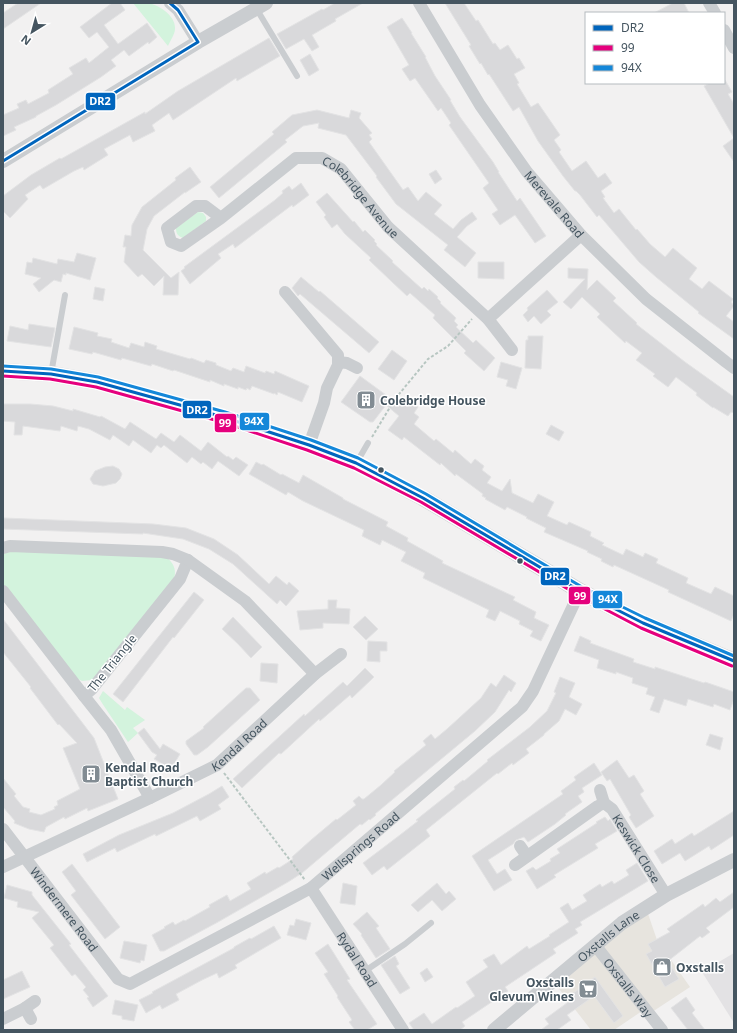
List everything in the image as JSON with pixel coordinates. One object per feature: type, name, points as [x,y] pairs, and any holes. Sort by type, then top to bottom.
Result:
[{"type":"main road","points":[[3,371],[51,374],[97,382],[223,417],[309,445],[356,463],[423,498],[580,591],[643,623],[734,661]]},
{"type":"street","points":[[170,3],[178,10],[198,42]]},
{"type":"street","name":"Merevale Road","points":[[419,3],[480,105],[527,172],[580,235],[646,299],[734,368]]},
{"type":"street","points":[[709,3],[714,12]]},
{"type":"street","points":[[3,161],[198,42],[261,6]]},
{"type":"street","points":[[725,32],[734,48]]},
{"type":"street","name":"Colebridge Avenue","points":[[221,218],[296,158],[322,158],[341,169],[388,227],[484,315],[512,350]]},
{"type":"street","points":[[484,315],[580,235]]},
{"type":"street","points":[[285,292],[338,355],[338,365],[327,388],[324,403],[309,445]]},
{"type":"street","points":[[338,362],[347,363],[357,368]]},
{"type":"street","points":[[3,548],[10,546],[162,552],[173,554],[188,560],[245,601],[315,674]]},
{"type":"street","name":"The Triangle","points":[[3,591],[84,696],[92,689],[180,579],[188,560]]},
{"type":"street","name":"Wellsprings Road","points":[[130,984],[311,888],[522,707],[534,691],[580,591]]},
{"type":"street","name":"Kendal Road","points":[[3,867],[150,798],[218,764],[315,674],[341,654]]},
{"type":"street","points":[[84,696],[111,730],[150,798]]},
{"type":"street","name":"Keswick Close","points":[[600,790],[604,803],[612,809],[666,895]]},
{"type":"street","name":"Keswick Close","points":[[515,865],[604,803]]},
{"type":"street","name":"Windermere Road","points":[[3,829],[118,979],[130,984]]},
{"type":"street","points":[[520,846],[527,856]]},
{"type":"street","name":"Oxstalls Lane","points":[[494,1030],[622,923],[666,895],[734,860]]},
{"type":"street","name":"Rydal Road","points":[[311,888],[403,1030]]},
{"type":"street","name":"Oxstalls Way","points":[[595,945],[662,1030]]},
{"type":"street","points":[[3,1019],[36,1001]]},
{"type":"street","points":[[25,1008],[31,1018]]},
{"type":"lane","points":[[261,6],[297,76]]},
{"type":"lane","points":[[51,374],[65,295]]},
{"type":"lane","points":[[356,463],[368,443]]},
{"type":"lane","points":[[365,971],[405,944],[431,923]]},
{"type":"path","points":[[368,443],[395,399],[428,359],[448,346],[484,315]]},
{"type":"path","points":[[218,764],[311,888]]},
{"type":"shaded area","points":[[646,908],[657,940],[690,987],[649,1014],[645,1009],[614,1030],[591,1030],[553,981]]},
{"type":"shaded area","points":[[734,953],[734,1023],[702,972]]},
{"type":"green space","points":[[133,3],[153,4],[170,16],[175,24],[175,29],[168,46]]},
{"type":"green space","points":[[198,212],[203,213],[206,217],[206,221],[183,238],[179,236],[176,232],[176,228]]},
{"type":"green space","points":[[13,551],[166,557],[173,565],[175,574],[173,582],[92,680],[82,681],[72,676],[3,584],[3,554]]},
{"type":"green space","points":[[103,691],[125,710],[127,707],[145,720],[133,728],[138,733],[128,742],[99,698]]},
{"type":"building","points":[[18,3],[41,3],[3,29],[3,13]]},
{"type":"building","points":[[112,3],[120,3],[125,10],[104,25],[118,44],[147,23],[157,37],[149,44],[148,42],[129,56],[124,50],[111,60],[116,66],[101,77],[36,117],[14,127],[16,130],[3,136],[3,115],[19,108],[17,104],[26,100],[28,104],[49,93],[48,90],[73,74],[69,68],[86,58],[89,63],[109,47],[97,32],[89,38],[80,27]]},
{"type":"building","points":[[335,3],[363,3],[335,19],[336,21],[312,35],[319,47],[312,51],[304,39],[286,49],[277,34]]},
{"type":"building","points":[[445,3],[464,3],[476,21],[478,20],[493,44],[495,43],[500,50],[508,45],[517,59],[519,58],[525,68],[514,74],[519,83],[517,84],[531,107],[538,103],[560,135],[554,140],[561,150],[559,152],[572,171],[586,161],[598,178],[605,173],[612,183],[601,191],[605,197],[603,198],[614,213],[619,209],[636,230],[637,229],[650,244],[665,257],[673,248],[697,268],[689,279],[702,289],[709,281],[733,299],[731,302],[734,306],[726,316],[734,322],[734,339],[698,313],[699,312],[639,262],[599,215],[597,217],[563,176],[538,141],[519,107],[513,111],[489,74],[488,75],[481,63],[480,64],[469,46],[471,45]]},
{"type":"building","points":[[673,3],[684,3],[688,12],[656,12]]},
{"type":"building","points":[[402,18],[460,117],[493,162],[517,201],[520,198],[546,236],[535,243],[515,215],[500,225],[492,214],[498,210],[483,188],[489,183],[449,125],[451,123],[441,108],[438,111],[415,78],[410,81],[402,69],[409,65],[387,27]]},
{"type":"building","points":[[269,38],[280,56],[237,81],[236,78],[173,120],[169,113],[152,125],[155,131],[133,142],[130,135],[104,149],[108,155],[84,170],[83,167],[74,171],[43,189],[40,185],[25,195],[28,199],[10,218],[3,211],[3,196],[31,175],[145,112],[145,114],[178,91]]},
{"type":"building","points":[[310,54],[319,70],[309,76],[300,60]]},
{"type":"building","points":[[725,80],[732,92],[728,94],[734,104],[734,138],[704,86],[708,84],[725,84]]},
{"type":"building","points":[[317,110],[349,118],[351,110],[361,113],[359,118],[372,133],[369,135],[372,139],[369,142],[403,190],[408,187],[418,201],[426,192],[442,205],[434,214],[453,229],[461,220],[472,212],[477,219],[467,226],[457,237],[476,253],[465,267],[444,250],[448,245],[396,204],[346,135],[318,128],[319,123],[303,126],[285,140],[287,142],[219,198],[210,187],[274,134],[272,132],[292,115]]},
{"type":"building","points":[[734,138],[734,162],[723,146]]},
{"type":"building","points":[[190,167],[201,182],[185,192],[154,216],[147,229],[143,250],[171,278],[179,272],[178,295],[163,295],[164,276],[154,286],[142,274],[138,277],[124,262],[126,247],[123,247],[125,235],[131,236],[132,225],[142,207]]},
{"type":"building","points":[[436,170],[442,179],[435,184],[429,174]]},
{"type":"building","points":[[301,183],[309,195],[293,207],[292,205],[235,248],[233,244],[218,254],[221,258],[190,284],[181,271],[185,268],[184,267],[275,200],[283,193],[282,191],[289,186],[292,190]]},
{"type":"building","points":[[327,193],[363,232],[365,230],[375,240],[376,245],[393,261],[392,262],[422,289],[424,287],[428,291],[429,289],[438,297],[437,298],[441,302],[440,303],[456,318],[454,321],[458,325],[456,327],[473,343],[476,340],[495,358],[484,371],[464,353],[466,351],[433,318],[435,315],[410,293],[407,296],[369,260],[371,258],[345,234],[337,224],[332,228],[324,217],[326,215],[316,202]]},
{"type":"building","points":[[77,253],[96,258],[90,280],[66,273],[66,275],[63,274],[61,282],[54,280],[39,292],[33,284],[41,278],[25,274],[27,262],[32,263],[33,258],[57,264],[58,259],[74,262]]},
{"type":"building","points":[[478,262],[504,262],[504,279],[478,278]]},
{"type":"building","points":[[568,268],[588,269],[587,290],[597,280],[616,298],[613,301],[637,323],[636,324],[685,362],[734,397],[734,413],[731,412],[728,416],[713,408],[696,395],[697,393],[676,377],[668,387],[653,376],[655,374],[636,360],[642,353],[626,341],[625,343],[597,317],[600,314],[582,297],[571,309],[563,302],[585,279],[568,278]]},
{"type":"building","points":[[301,277],[319,292],[320,291],[379,342],[369,353],[300,294],[298,296],[292,288]]},
{"type":"building","points":[[95,287],[105,289],[103,301],[93,299]]},
{"type":"building","points":[[547,290],[558,302],[547,311],[551,315],[541,324],[534,316],[528,322],[523,315],[528,310],[527,308]]},
{"type":"building","points":[[29,324],[55,328],[51,347],[7,341],[10,326],[28,330]]},
{"type":"building","points":[[74,327],[98,333],[97,336],[112,339],[111,342],[129,348],[131,343],[144,347],[145,342],[157,346],[156,349],[204,363],[206,360],[216,363],[216,365],[231,371],[233,368],[244,372],[246,366],[265,373],[266,371],[274,374],[275,371],[309,386],[302,402],[278,392],[277,395],[252,386],[250,390],[247,388],[246,390],[238,387],[238,389],[152,364],[151,366],[122,358],[121,360],[93,352],[92,354],[69,349]]},
{"type":"building","points":[[528,336],[543,336],[541,369],[525,368],[526,340],[528,340]]},
{"type":"building","points":[[392,350],[407,361],[394,380],[378,369]]},
{"type":"building","points":[[501,362],[522,368],[516,389],[506,386],[508,380],[497,377]]},
{"type":"building","points":[[360,376],[401,406],[407,398],[418,407],[414,413],[419,417],[414,424],[434,441],[436,439],[453,453],[455,450],[471,464],[475,459],[484,466],[482,470],[491,477],[487,483],[502,491],[510,479],[512,493],[533,503],[538,494],[554,502],[547,516],[567,525],[569,522],[591,532],[590,536],[604,543],[602,545],[623,555],[626,549],[643,557],[645,553],[658,559],[656,563],[688,578],[686,583],[711,594],[715,587],[734,596],[734,614],[731,621],[668,592],[669,590],[614,565],[613,567],[601,561],[602,559],[587,552],[588,551],[544,532],[546,528],[526,518],[527,517],[507,507],[505,510],[485,499],[486,498],[482,496],[483,494],[456,474],[455,476],[441,463],[440,465],[404,437],[402,440],[388,430],[399,416],[386,405],[373,422],[370,422],[341,402]]},
{"type":"building","points":[[3,404],[53,406],[73,411],[73,409],[100,417],[101,416],[125,429],[130,422],[156,439],[161,433],[174,442],[180,435],[201,451],[208,442],[227,457],[228,456],[233,460],[236,457],[248,465],[239,476],[218,461],[212,469],[203,462],[201,464],[192,457],[187,463],[164,445],[161,448],[157,445],[151,453],[133,440],[129,446],[113,435],[110,440],[89,429],[78,426],[77,431],[61,426],[60,431],[23,426],[22,435],[14,435],[15,422],[3,421]]},
{"type":"building","points":[[551,425],[564,432],[559,441],[546,434]]},
{"type":"building","points":[[256,462],[262,465],[263,464],[281,475],[282,474],[299,483],[303,475],[343,499],[388,522],[386,526],[408,538],[407,541],[443,561],[442,563],[515,597],[513,600],[536,612],[534,618],[549,625],[541,641],[530,636],[533,631],[519,624],[520,621],[500,611],[495,621],[486,617],[489,610],[423,578],[425,573],[401,561],[406,552],[382,540],[380,545],[362,536],[364,530],[303,501],[288,492],[286,495],[249,474]]},
{"type":"building","points":[[113,466],[119,469],[122,474],[116,483],[103,486],[93,484],[90,479],[95,471]]},
{"type":"building","points":[[3,518],[153,524],[186,528],[214,539],[238,555],[269,584],[276,576],[287,585],[289,582],[299,591],[286,606],[280,600],[277,604],[233,564],[209,549],[183,539],[143,533],[3,529]]},
{"type":"building","points":[[194,592],[204,600],[174,638],[173,637],[123,702],[113,694]]},
{"type":"building","points":[[328,600],[337,600],[336,608],[350,609],[349,624],[323,623],[323,628],[300,630],[297,611],[328,609]]},
{"type":"building","points":[[365,616],[378,629],[366,640],[353,627]]},
{"type":"building","points":[[233,617],[262,647],[251,658],[222,629]]},
{"type":"building","points":[[3,619],[94,738],[118,799],[88,811],[87,808],[65,819],[64,817],[46,827],[44,832],[29,829],[14,823],[15,821],[3,807],[3,778],[16,794],[14,796],[23,807],[30,809],[29,812],[41,815],[55,809],[54,807],[58,805],[57,801],[80,789],[63,748],[77,743],[59,724],[58,725],[30,688],[31,687],[3,652]]},
{"type":"building","points":[[580,636],[591,641],[590,643],[634,659],[633,662],[655,669],[655,667],[734,692],[734,699],[730,710],[714,704],[713,707],[688,699],[686,706],[664,699],[659,713],[650,710],[655,697],[646,694],[648,688],[632,683],[633,678],[616,672],[616,674],[597,668],[599,660],[574,651]]},
{"type":"building","points":[[368,641],[387,642],[387,651],[380,651],[380,662],[367,661]]},
{"type":"building","points":[[261,663],[278,664],[277,683],[260,681]]},
{"type":"building","points":[[365,668],[374,677],[352,698],[350,695],[320,721],[319,719],[281,754],[279,753],[242,788],[233,779],[304,714],[305,716],[343,682],[347,686]]},
{"type":"building","points":[[504,675],[516,683],[511,692],[509,690],[495,712],[475,731],[375,814],[376,815],[370,820],[369,819],[362,825],[360,824],[302,873],[288,882],[218,922],[164,951],[160,951],[152,935],[173,922],[175,925],[184,920],[185,921],[210,907],[209,905],[227,895],[230,901],[251,889],[247,883],[265,872],[266,874],[278,867],[279,868],[293,859],[292,857],[311,840],[336,819],[337,820],[356,805],[353,801],[359,796],[364,799],[381,785],[395,772],[394,771],[426,745],[423,741],[431,734],[435,739],[481,698],[491,683],[496,687]]},
{"type":"building","points":[[560,677],[575,683],[569,697],[582,704],[576,715],[565,709],[559,721],[526,749],[529,753],[513,765],[512,763],[498,774],[497,773],[426,830],[430,836],[387,870],[384,866],[372,875],[363,863],[418,821],[416,820],[455,789],[454,787],[463,780],[464,781],[488,761],[487,760],[530,727],[547,711],[556,693],[554,692]]},
{"type":"building","points":[[246,688],[250,688],[260,700],[208,747],[197,755],[194,755],[186,744],[186,741],[204,728],[203,727]]},
{"type":"building","points":[[144,728],[160,749],[163,744],[180,754],[171,769],[154,759],[157,755],[152,752],[138,733]]},
{"type":"building","points":[[710,734],[723,738],[720,750],[706,745]]},
{"type":"building","points":[[617,760],[629,778],[634,775],[644,791],[640,794],[654,816],[636,828],[629,817],[631,815],[610,779],[607,781],[601,772]]},
{"type":"building","points":[[594,763],[602,775],[582,788],[584,792],[578,796],[582,802],[565,814],[566,815],[555,824],[528,842],[524,837],[516,840],[513,844],[488,860],[497,874],[505,869],[512,880],[494,891],[472,856],[563,794],[561,791],[576,780],[574,777]]},
{"type":"building","points":[[222,786],[229,797],[218,805],[221,809],[200,821],[197,816],[156,836],[155,834],[117,852],[115,848],[87,862],[83,854],[119,835],[173,813]]},
{"type":"building","points":[[734,811],[734,835],[711,850],[709,846],[685,861],[680,853],[662,864],[654,851],[672,839],[675,844],[692,833],[694,836]]},
{"type":"building","points":[[605,817],[608,821],[610,819],[617,831],[595,844],[598,848],[554,875],[556,877],[537,889],[526,871],[533,867],[536,870],[551,861],[550,859],[560,853],[557,849]]},
{"type":"building","points":[[637,863],[648,881],[580,922],[582,925],[575,929],[578,933],[553,949],[556,953],[505,987],[508,991],[462,1022],[465,1026],[460,1030],[414,1030],[409,1023],[424,1013],[432,1024],[475,996],[466,982],[488,967],[483,960],[494,954],[501,965],[527,946],[529,949],[550,936],[549,935],[569,922],[560,908],[568,903],[572,910],[587,901],[583,895],[600,884],[602,887],[612,881],[614,884],[629,875],[626,870]]},
{"type":"building","points":[[72,864],[120,927],[105,939],[71,895],[76,891],[62,872]]},
{"type":"building","points":[[343,883],[357,886],[355,905],[340,903]]},
{"type":"building","points":[[437,883],[446,894],[449,891],[456,899],[442,911],[432,900],[418,912],[411,905]]},
{"type":"building","points":[[7,885],[32,892],[32,895],[71,944],[69,945],[108,996],[93,1007],[87,998],[89,997],[83,990],[86,987],[75,974],[72,976],[50,948],[54,945],[32,918],[39,912],[17,907],[18,902],[4,898]]},
{"type":"building","points":[[734,892],[734,907],[706,928],[710,932],[702,938],[700,936],[668,961],[679,979],[665,987],[646,954],[652,951],[648,944],[670,932],[667,929],[703,904],[705,907],[716,898],[720,902]]},
{"type":"building","points":[[367,912],[379,926],[376,928],[390,949],[376,958],[361,935],[362,934],[353,924]]},
{"type":"building","points":[[296,919],[311,923],[306,940],[287,935],[290,925],[294,926]]},
{"type":"building","points":[[274,926],[281,938],[235,965],[237,968],[219,978],[217,973],[202,980],[176,994],[179,1000],[162,1009],[160,1005],[146,1013],[139,1000]]},
{"type":"building","points":[[124,941],[147,945],[144,961],[141,960],[140,963],[120,958]]},
{"type":"building","points":[[328,944],[350,979],[347,980],[377,1024],[367,1030],[355,1030],[349,1022],[352,1020],[324,974],[328,972],[315,953]]},
{"type":"building","points":[[395,956],[399,964],[396,966],[410,988],[400,994],[381,965]]},
{"type":"building","points":[[427,968],[433,977],[425,982],[420,973]]},
{"type":"building","points":[[22,971],[30,987],[3,999],[3,980]]},
{"type":"building","points":[[595,977],[623,1016],[614,1023],[594,996],[567,1015],[571,1020],[557,1030],[541,1030],[549,1024],[545,1019],[571,1000],[568,997]]},
{"type":"building","points":[[686,997],[695,1010],[692,1013],[705,1030],[688,1030],[671,1008]]},
{"type":"building","points":[[115,1000],[138,1005],[134,1021],[122,1019],[122,1016],[112,1014]]},
{"type":"transit line","name":"DR2","points":[[170,3],[178,10],[198,42]]},
{"type":"transit line","name":"DR2","points":[[3,161],[198,42]]},
{"type":"transit line","name":"94X","points":[[3,366],[51,369],[98,377],[225,412],[311,440],[358,458],[426,494],[582,587],[645,618],[734,656]]},
{"type":"transit line","name":"DR2","points":[[3,371],[51,374],[97,382],[223,417],[309,445],[356,463],[423,498],[580,591],[643,623],[734,661]]},
{"type":"transit line","name":"99","points":[[3,376],[50,379],[96,387],[222,422],[307,450],[354,468],[421,502],[578,595],[641,628],[732,666]]},
{"type":"place","name":"Colebridge House","points":[[366,400]]},
{"type":"place","name":"Kendal Road Baptist Church","points":[[91,774]]},
{"type":"place","name":"Oxstalls","points":[[662,967]]},
{"type":"place","name":"Oxstalls Glevum Wines","points":[[588,989]]}]
